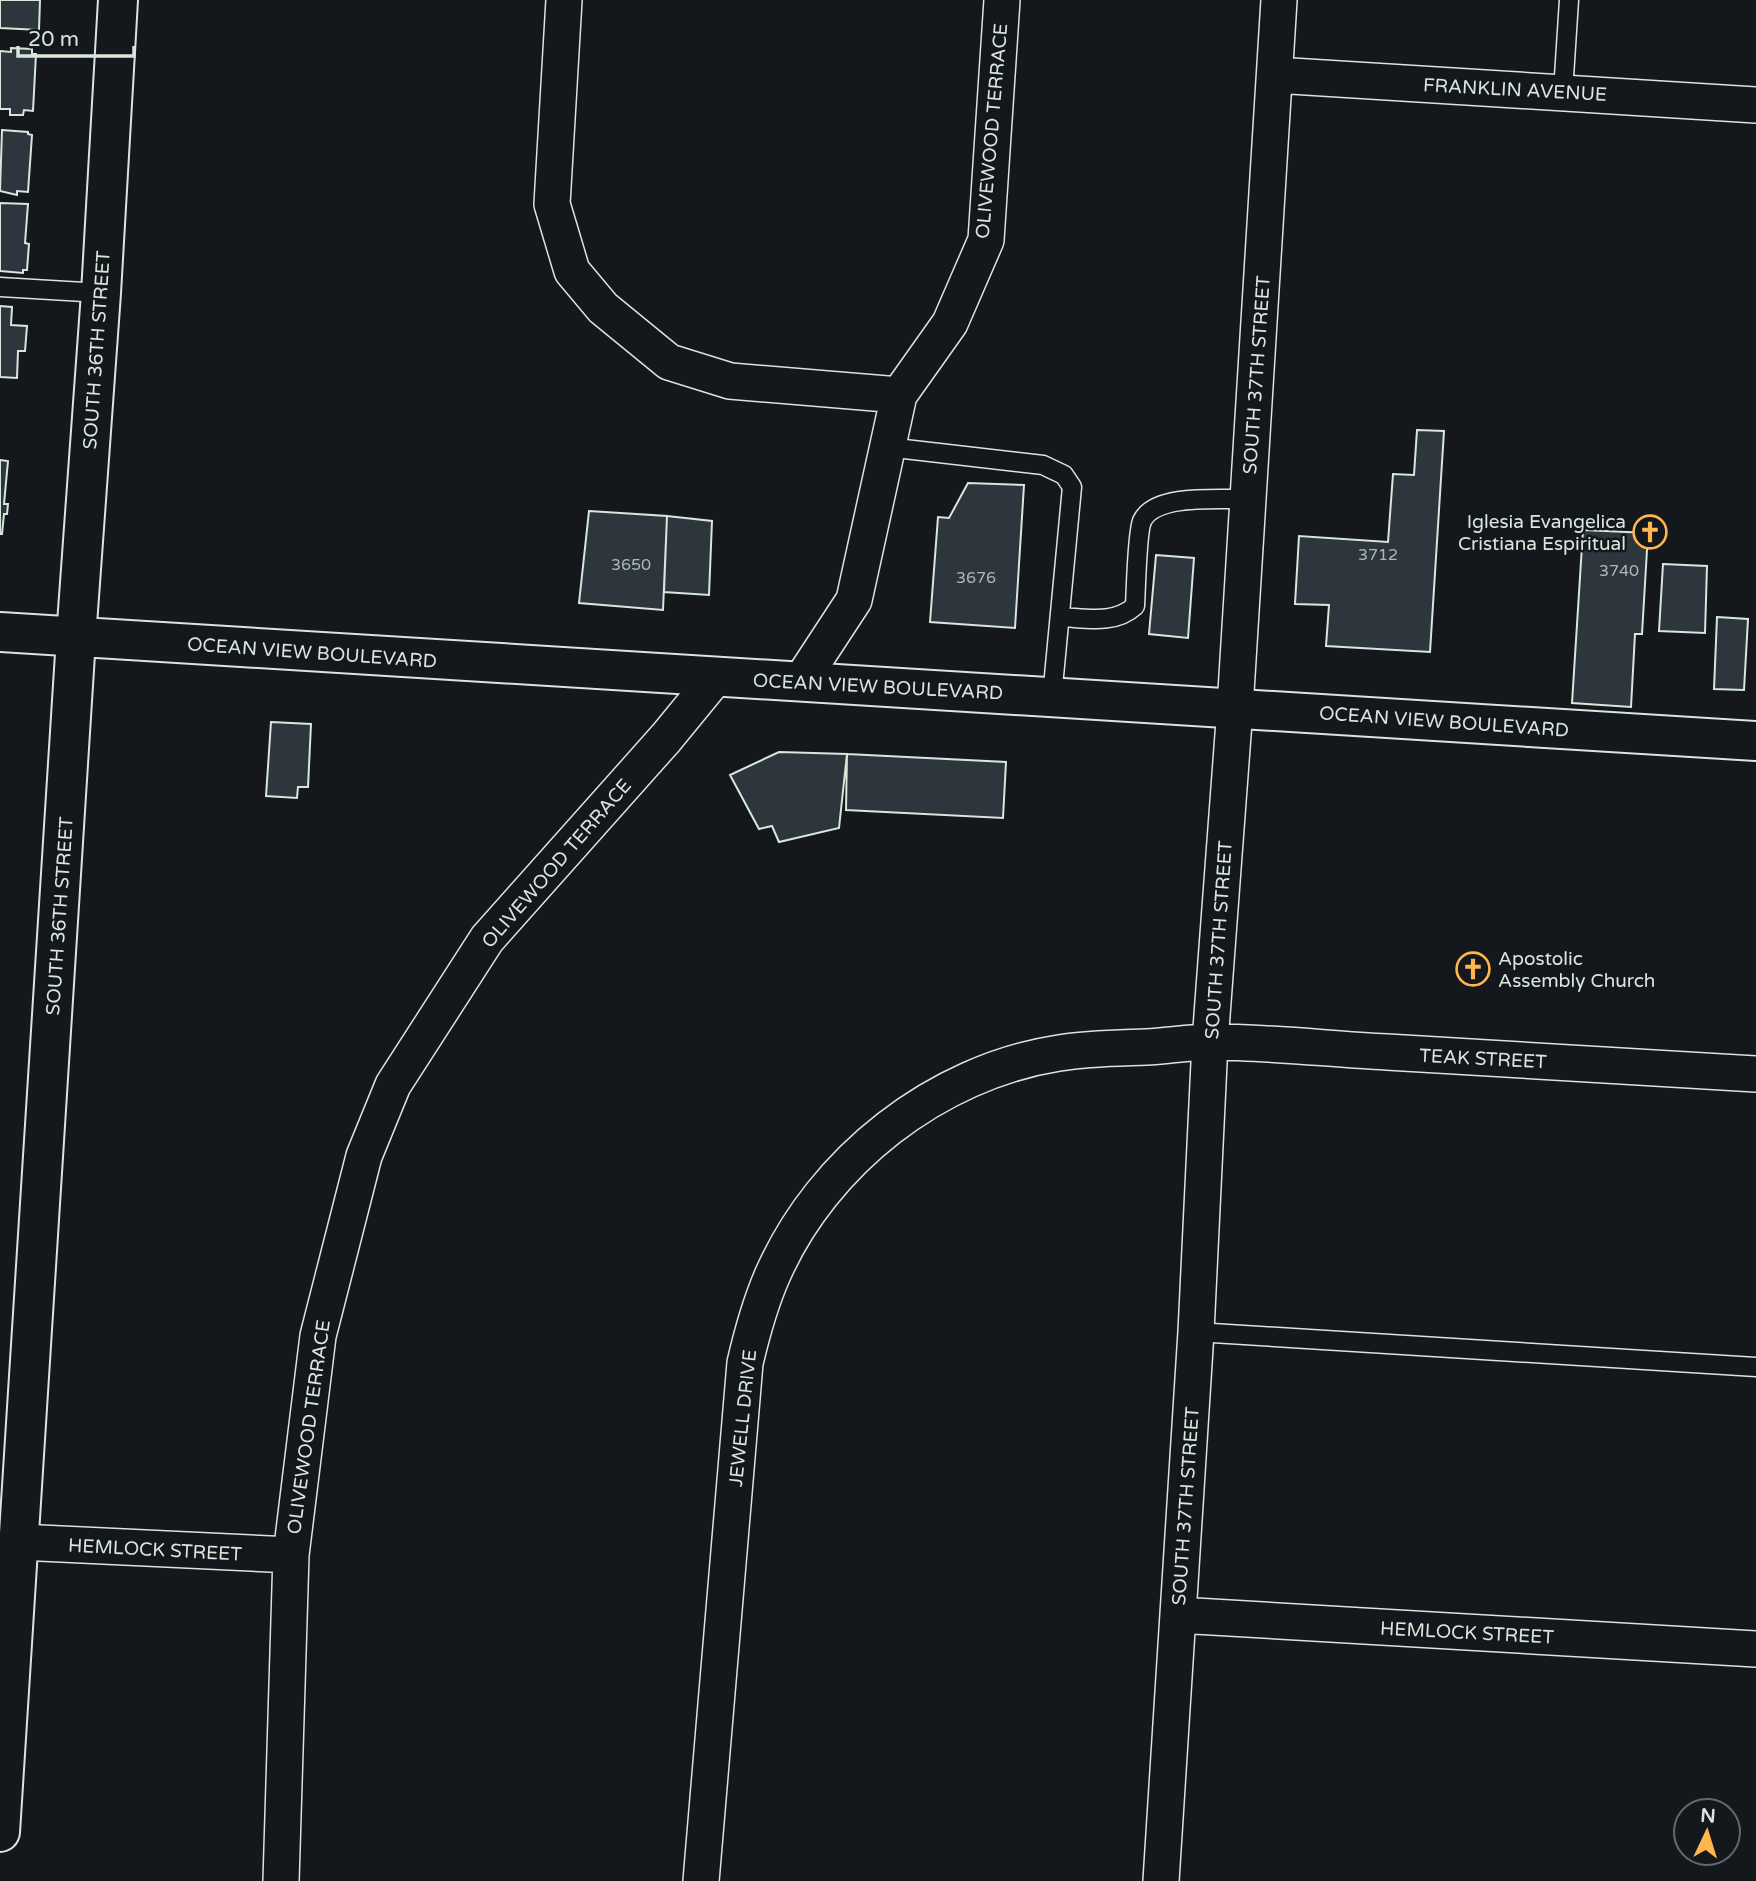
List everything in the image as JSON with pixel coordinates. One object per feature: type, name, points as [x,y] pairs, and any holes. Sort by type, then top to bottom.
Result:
[{"type":"main road","name":"SOUTH 36TH STREET","points":[[0,1832],[118,0]]},
{"type":"main road","name":"OCEAN VIEW BOULEVARD","points":[[0,632],[1756,741]]},
{"type":"street","points":[[564,0],[552,204],[572,271],[603,308],[669,362],[730,381],[898,395]]},
{"type":"street","name":"OLIVEWOOD TERRACE","points":[[802,681],[854,600],[898,395],[950,323],[986,240],[1002,0]]},
{"type":"street","name":"SOUTH 37TH STREET","points":[[1161,1881],[1196,1332],[1210,1042],[1235,708],[1279,0]]},
{"type":"street","name":"FRANKLIN AVENUE","points":[[1275,75],[1756,105]]},
{"type":"street","name":"OLIVEWOOD TERRACE","points":[[281,1881],[291,1555],[318,1336],[363,1156],[393,1085],[487,939],[666,738],[716,677]]},
{"type":"street","name":"TEAK STREET","points":[[1210,1042],[1756,1074]]},
{"type":"street","name":"JEWELL DRIVE","points":[[701,1881],[744,1363],[756,1317],[774,1272],[796,1230],[824,1191],[857,1156],[891,1126],[929,1100],[970,1080],[1012,1064],[1057,1053],[1210,1042]]},
{"type":"street","name":"HEMLOCK STREET","points":[[19,1542],[291,1555]]},
{"type":"street","name":"HEMLOCK STREET","points":[[1178,1615],[1756,1649]]},
{"type":"lane","points":[[1563,92],[1569,0]]},
{"type":"lane","points":[[0,287],[101,293]]},
{"type":"lane","points":[[887,447],[1043,465],[1064,474],[1072,487],[1052,697]]},
{"type":"lane","points":[[1060,617],[1109,620],[1135,607],[1141,522],[1150,509],[1173,501],[1248,499]]},
{"type":"lane","points":[[1196,1332],[1756,1367]]},
{"type":"building","points":[[0,0],[40,0],[39,30],[0,28]]},
{"type":"building","points":[[11,48],[32,49],[32,54],[36,54],[33,111],[24,110],[23,115],[10,115],[10,109],[0,109],[0,51],[11,52]]},
{"type":"building","points":[[2,130],[28,132],[32,135],[28,192],[17,191],[17,195],[0,191]]},
{"type":"building","points":[[0,203],[28,204],[25,243],[29,244],[27,270],[23,270],[23,273],[0,271]]},
{"type":"building","points":[[0,306],[12,307],[11,325],[27,326],[25,351],[18,351],[17,378],[0,377]]},
{"type":"building","points":[[1417,430],[1444,431],[1430,652],[1326,646],[1329,605],[1295,604],[1299,536],[1388,542],[1393,474],[1414,475]]},
{"type":"building","points":[[0,460],[8,461],[4,504],[8,504],[2,534],[0,534]]},
{"type":"building","points":[[968,483],[1024,485],[1015,628],[930,622],[938,517],[949,518]]},
{"type":"building","points":[[589,511],[667,516],[663,610],[579,603]]},
{"type":"building","points":[[667,516],[712,521],[709,595],[664,592]]},
{"type":"building","points":[[1583,530],[1648,533],[1642,634],[1635,634],[1631,707],[1572,703]]},
{"type":"building","points":[[1156,555],[1194,558],[1188,638],[1149,634]]},
{"type":"building","points":[[1663,564],[1707,566],[1705,633],[1659,631]]},
{"type":"building","points":[[1717,617],[1748,619],[1744,690],[1714,689]]},
{"type":"building","points":[[271,722],[311,724],[308,787],[298,787],[297,798],[266,796]]},
{"type":"building","points":[[779,752],[847,754],[839,828],[779,842],[772,826],[759,829],[730,775]]},
{"type":"building","points":[[847,754],[1006,762],[1003,818],[846,810]]},
{"type":"place","name":"Iglesia Evangelica Cristiana Espiritual","points":[[1650,532]]},
{"type":"place","name":"Apostolic Assembly Church","points":[[1473,969]]}]
